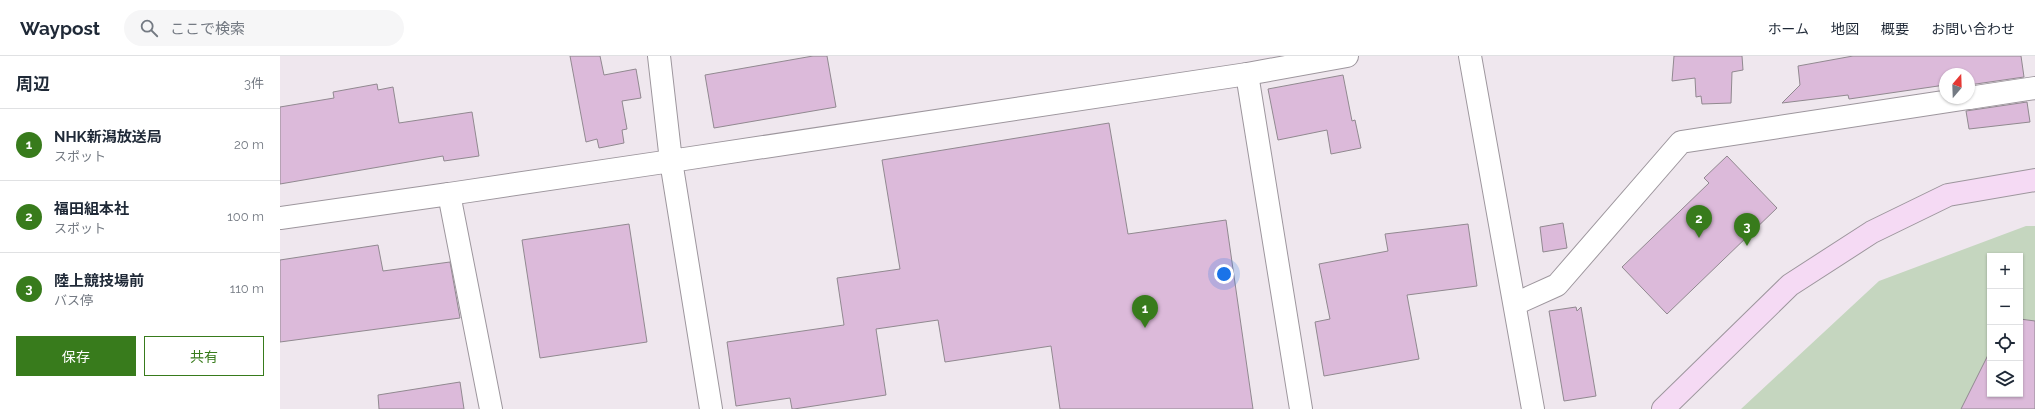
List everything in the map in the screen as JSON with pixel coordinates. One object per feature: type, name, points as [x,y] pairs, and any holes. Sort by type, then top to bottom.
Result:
[{"type":"street","points":[[659,56],[671,161],[711,409]]},
{"type":"street","points":[[280,218],[671,161],[1247,74],[1347,56]]},
{"type":"street","points":[[1470,56],[1515,304],[1532,409]]},
{"type":"street","points":[[1247,74],[1301,409]]},
{"type":"street","points":[[1975,97],[2035,88]]},
{"type":"street","points":[[1515,304],[1557,285],[1681,142],[1939,103]]},
{"type":"street","points":[[1663,409],[1790,285],[1872,232],[1948,195],[2035,180]]},
{"type":"street","points":[[449,194],[491,409]]},
{"type":"green space","points":[[2026,226],[2035,226],[2035,409],[1741,409],[1879,281]]},
{"type":"building","points":[[570,56],[600,56],[604,75],[636,69],[641,98],[622,101],[627,129],[622,130],[624,143],[599,148],[597,139],[586,142]]},
{"type":"building","points":[[813,56],[827,56],[836,107],[714,128],[705,75]]},
{"type":"building","points":[[1674,56],[1742,56],[1743,70],[1732,72],[1731,103],[1702,104],[1701,96],[1696,97],[1695,78],[1672,81]]},
{"type":"building","points":[[1853,56],[2021,56],[2024,77],[1975,84],[1975,68],[1939,68],[1939,86],[1849,99],[1848,95],[1782,103],[1800,85],[1798,66]]},
{"type":"building","points":[[1343,75],[1352,121],[1355,120],[1361,148],[1331,154],[1327,130],[1278,140],[1268,89]]},
{"type":"building","points":[[377,84],[378,90],[393,87],[399,123],[472,112],[479,156],[444,161],[443,156],[280,184],[280,107],[334,98],[333,92]]},
{"type":"building","points":[[2027,102],[2030,122],[1969,129],[1966,111]]},
{"type":"building","points":[[1109,123],[1128,234],[1226,220],[1253,409],[1060,409],[1051,346],[945,362],[938,320],[876,329],[886,395],[794,409],[792,409],[790,398],[736,406],[727,342],[844,325],[837,278],[900,269],[882,160]]},
{"type":"building","points":[[1727,156],[1777,208],[1667,314],[1622,267],[1709,183],[1704,178]]},
{"type":"building","points":[[1563,223],[1567,248],[1543,252],[1540,227]]},
{"type":"building","points":[[629,224],[647,342],[540,358],[522,240]]},
{"type":"building","points":[[1468,224],[1477,286],[1407,295],[1419,359],[1324,376],[1315,322],[1330,319],[1319,264],[1388,251],[1385,234]]},
{"type":"building","points":[[378,245],[383,271],[450,262],[460,318],[280,342],[280,260]]},
{"type":"building","points":[[1576,307],[1577,311],[1581,307],[1596,396],[1564,401],[1549,311]]},
{"type":"building","points":[[2023,319],[2035,321],[2035,409],[1961,409],[1987,357],[1987,397],[2023,397]]},
{"type":"building","points":[[460,382],[464,409],[379,409],[378,395]]},
{"type":"place","name":"福田組本社","points":[[1699,238]]},
{"type":"place","name":"陸上競技場前","points":[[1747,246]]},
{"type":"place","name":"NHK新潟放送局","points":[[1145,328]]}]
